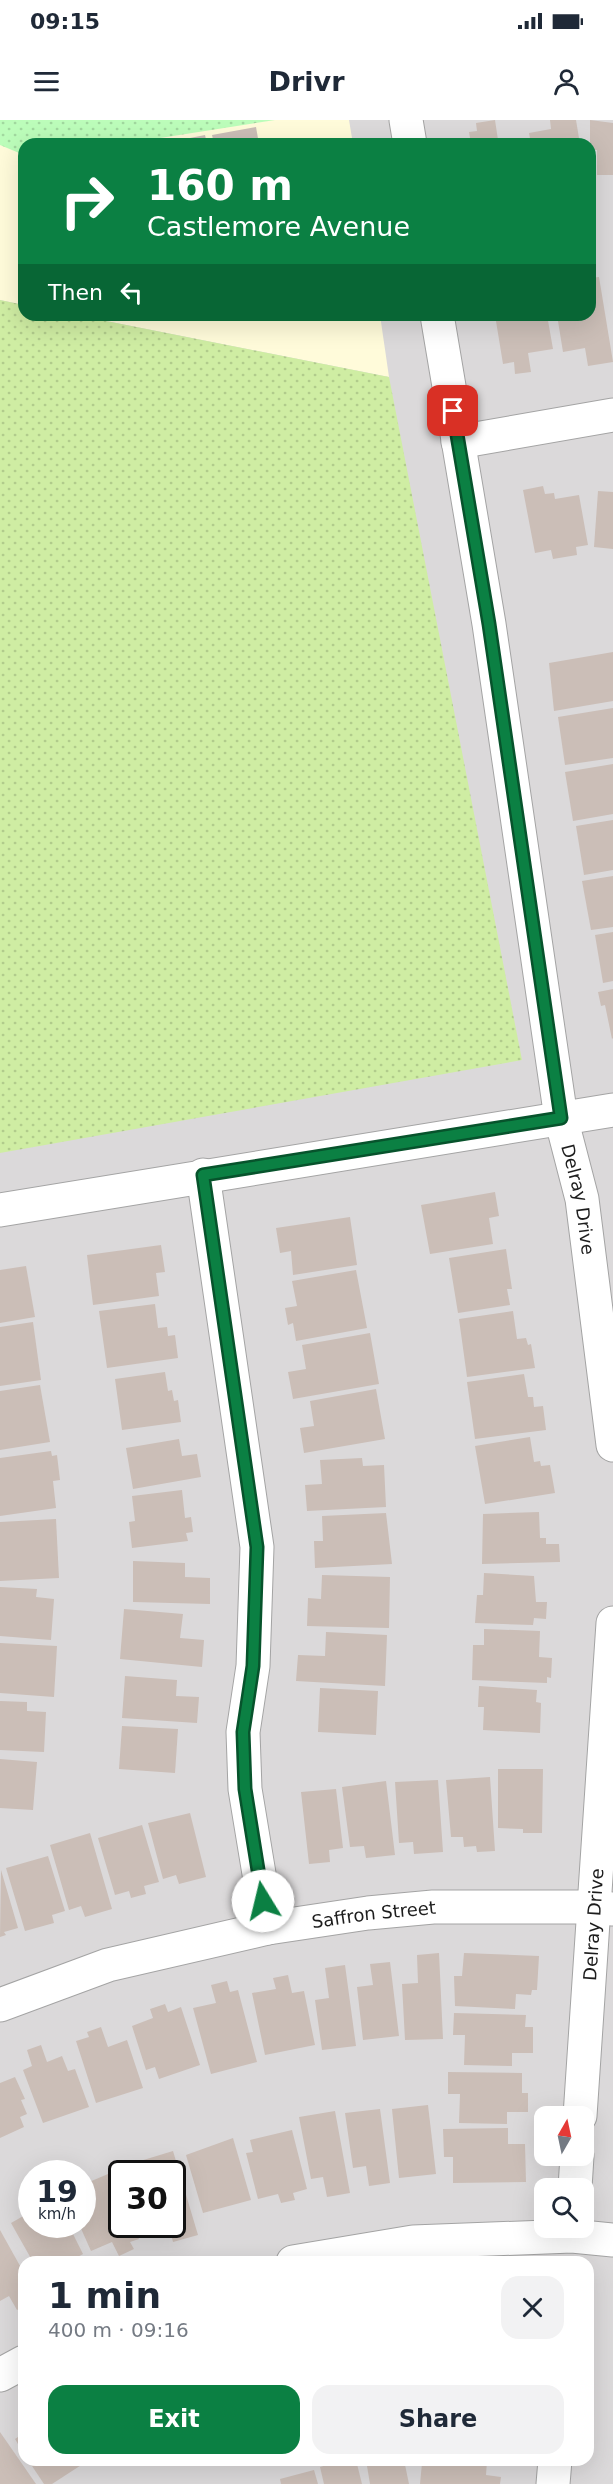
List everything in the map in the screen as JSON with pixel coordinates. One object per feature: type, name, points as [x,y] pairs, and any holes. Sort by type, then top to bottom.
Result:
[{"type":"street","points":[[406,120],[409,138]]},
{"type":"street","name":"Delray Drive","points":[[438,321],[489,624],[561,1118],[582,1199],[613,1445]]},
{"type":"street","points":[[458,442],[613,415]]},
{"type":"street","points":[[0,1210],[203,1175],[613,1110]]},
{"type":"street","points":[[203,1175],[257,1547],[253,1666],[243,1743],[245,1789],[268,1928]]},
{"type":"street","name":"Delray Drive","points":[[581,2106],[604,1908],[613,1623]]},
{"type":"street","name":"Saffron Street","points":[[0,2005],[108,1965],[268,1928],[368,1912],[433,1907],[604,1908]]},
{"type":"street","points":[[329,2256],[413,2242],[613,2240]]},
{"type":"street","points":[[0,2374],[18,2365]]},
{"type":"street","points":[[553,2484],[554,2466]]},
{"type":"shaded area","points":[[0,120],[613,120],[613,2484],[0,2484]]},
{"type":"shaded area","points":[[0,120],[349,120],[352,138],[18,138],[18,304],[0,300]]},
{"type":"shaded area","points":[[106,321],[381,321],[389,377]]},
{"type":"green space","points":[[0,120],[275,120],[160,138],[18,138],[18,152],[0,145]]},
{"type":"green space","points":[[0,300],[18,304],[18,321],[106,321],[389,377],[522,1060],[0,1153]]},
{"type":"building","points":[[495,120],[498,138],[470,138],[469,132],[477,131],[476,123]]},
{"type":"building","points":[[550,120],[576,120],[579,138],[530,138],[529,133],[551,129]]},
{"type":"building","points":[[590,120],[613,123],[613,175],[597,175],[596,138],[590,138]]},
{"type":"building","points":[[256,127],[258,138],[213,138],[212,135]]},
{"type":"building","points":[[205,135],[206,138],[190,138]]},
{"type":"building","points":[[596,277],[599,277],[613,362],[588,366],[585,348],[563,352],[558,321],[596,321]]},
{"type":"building","points":[[496,321],[548,321],[553,349],[528,353],[531,372],[515,374],[514,362],[503,364]]},
{"type":"building","points":[[543,486],[545,494],[554,493],[555,499],[579,495],[588,545],[576,547],[577,555],[553,559],[551,550],[535,553],[523,490]]},
{"type":"building","points":[[598,491],[613,492],[613,549],[594,547]]},
{"type":"building","points":[[613,652],[613,701],[554,711],[549,663]]},
{"type":"building","points":[[613,708],[613,758],[565,765],[558,717]]},
{"type":"building","points":[[613,764],[613,814],[573,821],[565,772]]},
{"type":"building","points":[[613,820],[613,870],[584,875],[576,826]]},
{"type":"building","points":[[613,876],[613,927],[591,930],[582,881]]},
{"type":"building","points":[[613,932],[613,981],[603,983],[595,935]]},
{"type":"building","points":[[613,989],[612,1039],[605,1005],[601,1006],[598,992]]},
{"type":"building","points":[[495,1192],[499,1216],[489,1218],[493,1244],[430,1254],[421,1205]]},
{"type":"building","points":[[350,1217],[357,1265],[293,1275],[291,1251],[280,1253],[276,1228]]},
{"type":"building","points":[[161,1245],[165,1272],[156,1273],[159,1296],[93,1305],[87,1255]]},
{"type":"building","points":[[506,1249],[512,1289],[507,1289],[510,1305],[458,1313],[449,1258]]},
{"type":"building","points":[[26,1266],[35,1317],[0,1323],[0,1270]]},
{"type":"building","points":[[356,1270],[367,1328],[296,1341],[293,1323],[288,1325],[285,1308],[297,1306],[292,1281]]},
{"type":"building","points":[[155,1304],[158,1328],[167,1327],[168,1336],[175,1335],[178,1358],[107,1368],[99,1311]]},
{"type":"building","points":[[513,1311],[517,1339],[526,1338],[528,1345],[531,1344],[535,1368],[467,1377],[459,1319]]},
{"type":"building","points":[[33,1322],[41,1380],[0,1386],[0,1327]]},
{"type":"building","points":[[370,1333],[379,1384],[293,1399],[288,1372],[306,1369],[302,1345]]},
{"type":"building","points":[[165,1372],[168,1391],[172,1390],[174,1401],[178,1400],[181,1422],[122,1430],[115,1379]]},
{"type":"building","points":[[524,1374],[528,1397],[533,1397],[534,1407],[543,1406],[546,1430],[475,1439],[467,1382]]},
{"type":"building","points":[[40,1385],[50,1442],[0,1450],[0,1391]]},
{"type":"building","points":[[376,1389],[385,1439],[304,1453],[300,1428],[314,1426],[310,1401]]},
{"type":"building","points":[[530,1437],[534,1462],[540,1461],[541,1466],[550,1465],[555,1493],[485,1504],[475,1446]]},
{"type":"building","points":[[179,1439],[182,1456],[197,1454],[201,1477],[133,1489],[126,1448]]},
{"type":"building","points":[[51,1451],[52,1456],[57,1455],[60,1480],[53,1481],[56,1508],[0,1516],[0,1458]]},
{"type":"building","points":[[362,1458],[363,1466],[384,1465],[386,1507],[307,1511],[305,1485],[322,1484],[320,1460]]},
{"type":"building","points":[[182,1490],[185,1518],[191,1517],[193,1532],[186,1533],[188,1541],[132,1548],[129,1522],[135,1521],[132,1496]]},
{"type":"building","points":[[539,1512],[540,1538],[546,1538],[546,1544],[559,1544],[560,1562],[482,1564],[483,1514]]},
{"type":"building","points":[[386,1513],[392,1564],[315,1568],[314,1541],[323,1541],[322,1516]]},
{"type":"building","points":[[56,1519],[59,1578],[0,1581],[0,1522]]},
{"type":"building","points":[[133,1561],[185,1563],[185,1577],[210,1578],[210,1604],[133,1602]]},
{"type":"building","points":[[484,1573],[534,1576],[536,1602],[547,1602],[546,1619],[534,1618],[533,1625],[475,1623],[477,1595],[483,1595]]},
{"type":"building","points":[[322,1575],[390,1577],[389,1628],[307,1626],[308,1598],[321,1599]]},
{"type":"building","points":[[0,1587],[37,1589],[36,1597],[54,1599],[51,1640],[0,1636]]},
{"type":"building","points":[[124,1609],[183,1614],[180,1638],[204,1640],[202,1667],[120,1659]]},
{"type":"building","points":[[484,1629],[540,1631],[539,1657],[552,1658],[551,1678],[547,1677],[547,1683],[472,1680],[473,1645],[484,1645]]},
{"type":"building","points":[[326,1632],[387,1635],[385,1686],[296,1681],[298,1655],[325,1656]]},
{"type":"building","points":[[0,1643],[57,1646],[54,1697],[0,1693]]},
{"type":"building","points":[[125,1676],[177,1680],[176,1696],[199,1697],[197,1723],[122,1718]]},
{"type":"building","points":[[479,1686],[537,1690],[536,1702],[541,1703],[540,1733],[483,1730],[484,1707],[478,1707]]},
{"type":"building","points":[[320,1688],[378,1691],[376,1735],[318,1732]]},
{"type":"building","points":[[0,1701],[27,1702],[27,1711],[46,1712],[44,1752],[0,1750]]},
{"type":"building","points":[[122,1726],[178,1729],[175,1773],[119,1769]]},
{"type":"building","points":[[0,1759],[37,1762],[33,1810],[0,1808]]},
{"type":"building","points":[[498,1769],[543,1769],[542,1833],[523,1833],[523,1829],[498,1828]]},
{"type":"building","points":[[490,1777],[495,1851],[477,1852],[476,1846],[464,1847],[463,1837],[451,1837],[446,1780]]},
{"type":"building","points":[[438,1780],[443,1852],[414,1854],[413,1842],[399,1843],[395,1782]]},
{"type":"building","points":[[386,1781],[395,1855],[366,1858],[364,1846],[350,1847],[342,1787]]},
{"type":"building","points":[[336,1789],[343,1848],[329,1850],[330,1862],[309,1864],[301,1792]]},
{"type":"building","points":[[190,1813],[206,1877],[179,1884],[176,1875],[163,1879],[148,1823]]},
{"type":"building","points":[[142,1825],[159,1882],[144,1886],[146,1894],[131,1898],[129,1891],[115,1895],[98,1838]]},
{"type":"building","points":[[90,1833],[112,1909],[85,1917],[81,1906],[69,1910],[50,1845]]},
{"type":"building","points":[[48,1856],[65,1911],[52,1915],[54,1923],[25,1931],[6,1868]]},
{"type":"building","points":[[1,1870],[18,1928],[4,1932],[6,1935],[0,1937]]},
{"type":"building","points":[[439,1953],[443,2039],[405,2040],[402,1984],[418,1983],[417,1955]]},
{"type":"building","points":[[464,1953],[539,1956],[537,1990],[532,1990],[531,1995],[516,1994],[515,2009],[455,2006],[454,1976],[462,1976]]},
{"type":"building","points":[[390,1962],[399,2036],[363,2040],[357,1987],[373,1985],[370,1964]]},
{"type":"building","points":[[345,1965],[356,2046],[322,2050],[315,2000],[329,1998],[325,1968]]},
{"type":"building","points":[[288,1975],[292,1993],[304,1991],[315,2045],[265,2055],[252,1993],[276,1989],[273,1978]]},
{"type":"building","points":[[227,1981],[230,1992],[238,1990],[257,2062],[211,2074],[193,2008],[216,2003],[211,1985]]},
{"type":"building","points":[[165,2004],[168,2012],[181,2007],[200,2065],[159,2079],[155,2067],[146,2070],[132,2026],[153,2018],[150,2009]]},
{"type":"building","points":[[454,2013],[526,2015],[525,2027],[533,2027],[533,2053],[512,2053],[512,2066],[464,2065],[465,2035],[453,2035]]},
{"type":"building","points":[[101,2027],[108,2047],[127,2040],[143,2088],[96,2103],[76,2041],[89,2037],[87,2032]]},
{"type":"building","points":[[41,2045],[47,2062],[62,2056],[68,2071],[75,2069],[89,2107],[43,2123],[23,2070],[32,2066],[27,2050]]},
{"type":"building","points":[[448,2072],[522,2073],[522,2093],[528,2093],[528,2112],[507,2112],[507,2124],[459,2123],[460,2094],[448,2094]]},
{"type":"building","points":[[15,2077],[25,2099],[21,2100],[27,2114],[20,2117],[24,2127],[0,2138],[0,2083]]},
{"type":"building","points":[[428,2105],[436,2174],[399,2178],[392,2109]]},
{"type":"building","points":[[380,2109],[390,2183],[369,2186],[366,2166],[353,2168],[345,2113]]},
{"type":"building","points":[[335,2111],[350,2193],[327,2197],[323,2177],[311,2179],[299,2117]]},
{"type":"building","points":[[508,2128],[508,2144],[525,2144],[526,2182],[453,2183],[453,2157],[444,2157],[443,2129]]},
{"type":"building","points":[[292,2130],[307,2189],[293,2193],[295,2200],[281,2203],[278,2194],[258,2199],[246,2153],[253,2152],[250,2140]]},
{"type":"building","points":[[233,2138],[251,2200],[203,2213],[186,2155]]},
{"type":"building","points":[[173,2151],[176,2160],[143,2160]]},
{"type":"building","points":[[108,2174],[108,2238],[139,2239],[130,2242],[134,2249],[119,2256],[112,2242],[91,2251],[85,2238],[96,2238],[96,2179]]},
{"type":"building","points":[[186,2195],[198,2235],[173,2242],[172,2238],[186,2238]]},
{"type":"building","points":[[18,2219],[18,2235],[11,2223]]},
{"type":"building","points":[[0,2230],[18,2262],[18,2309],[9,2296],[0,2301]]},
{"type":"building","points":[[19,2238],[75,2238],[83,2254],[79,2256],[30,2256]]},
{"type":"building","points":[[0,2432],[18,2458],[18,2466],[24,2466],[36,2484],[0,2484]]},
{"type":"building","points":[[32,2466],[80,2466],[52,2484],[44,2484]]},
{"type":"building","points":[[358,2466],[362,2484],[324,2484],[320,2467]]},
{"type":"building","points":[[367,2466],[405,2466],[409,2484],[370,2484]]},
{"type":"building","points":[[422,2466],[487,2466],[486,2475],[501,2477],[500,2484],[420,2484]]},
{"type":"building","points":[[314,2470],[318,2484],[281,2484],[280,2479]]},
{"type":"route","points":[[263,1901],[245,1789],[243,1732],[253,1666],[257,1547],[233,1367],[203,1175],[561,1118],[489,624],[453,411]]}]
